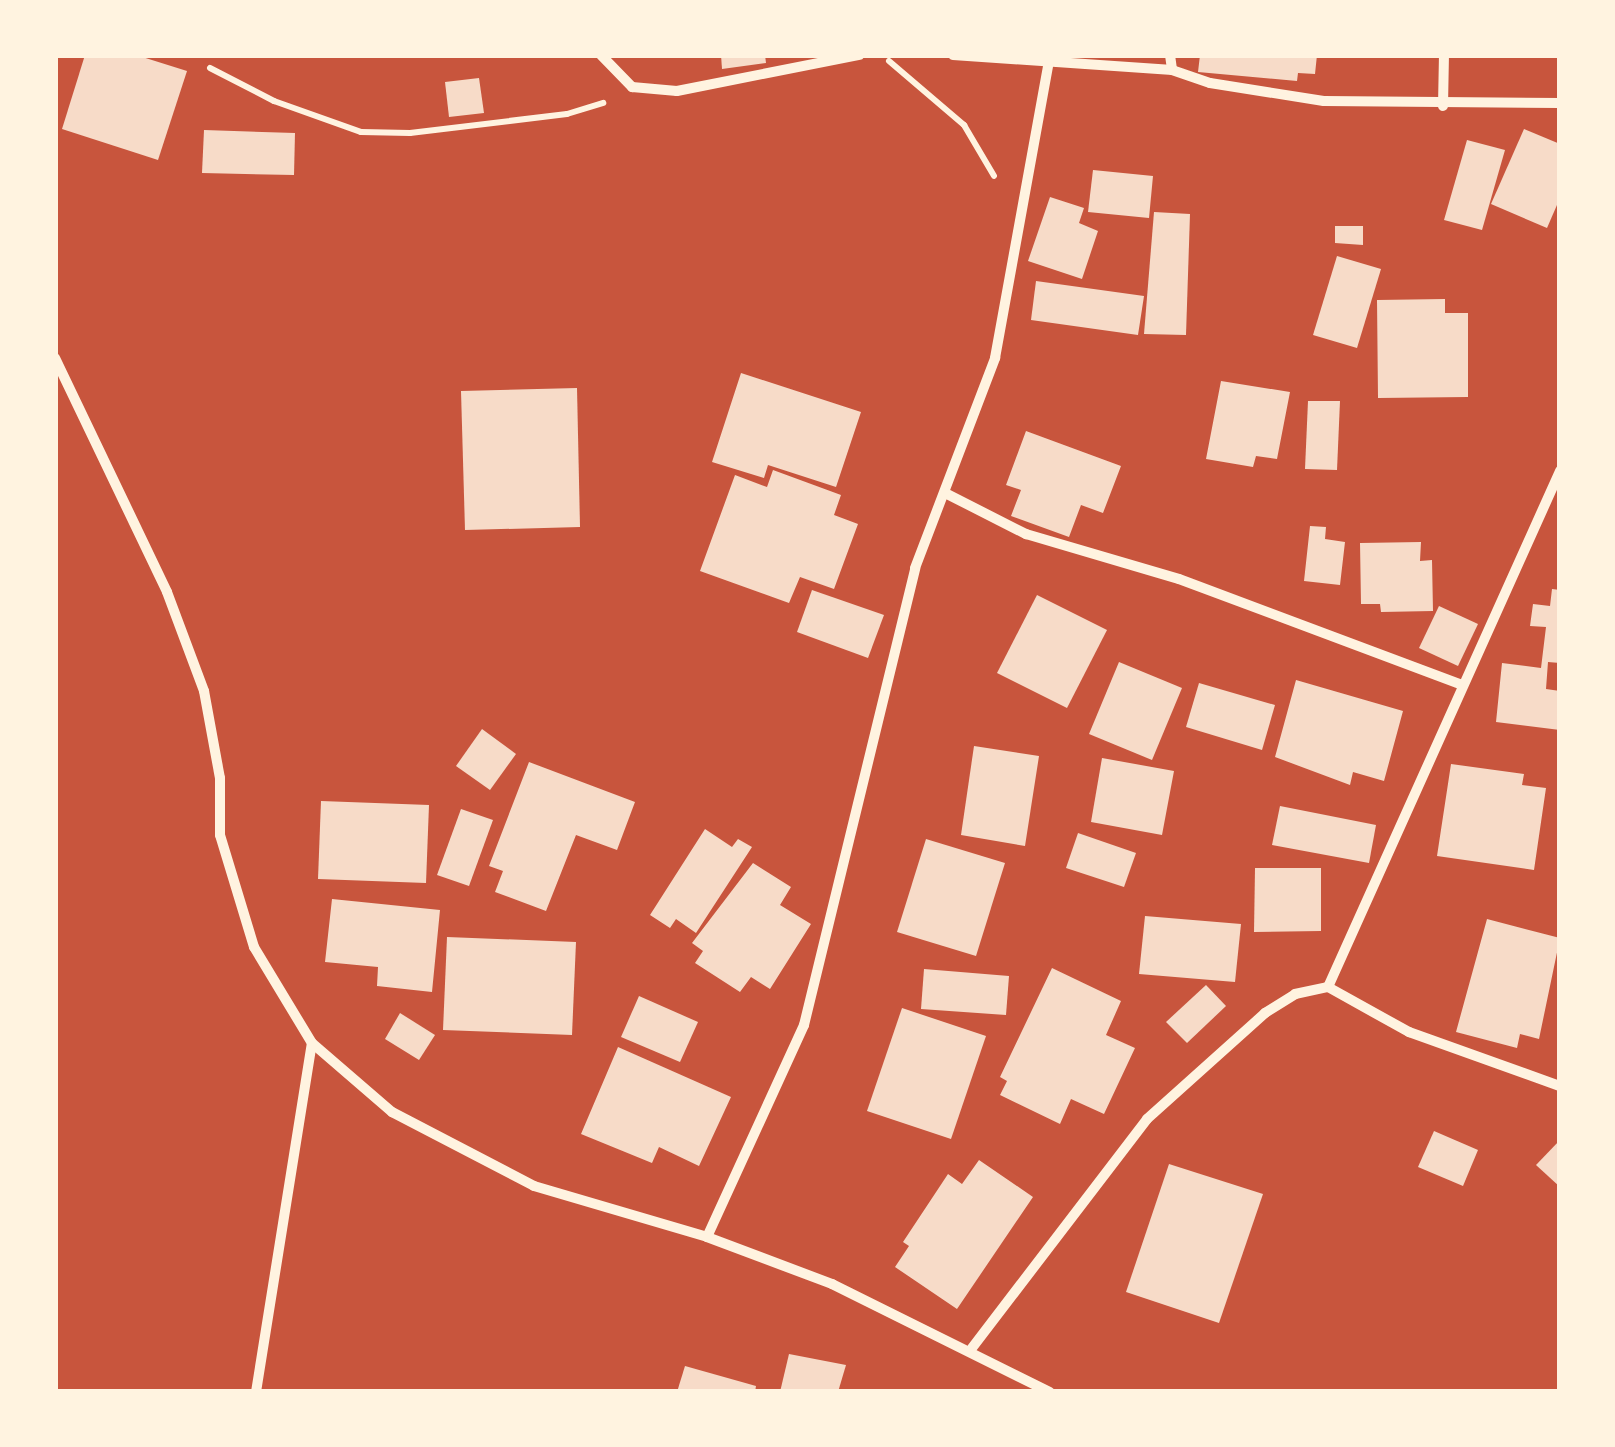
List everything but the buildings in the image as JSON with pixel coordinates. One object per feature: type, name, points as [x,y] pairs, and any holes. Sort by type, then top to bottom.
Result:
[{"type":"street","points":[[601,55],[632,87],[676,90],[860,55]]},
{"type":"street","points":[[953,55],[1172,70],[1269,94],[1443,106],[1560,103]]},
{"type":"street","points":[[1170,55],[1172,70]]},
{"type":"street","points":[[1443,106],[1444,55]]},
{"type":"street","points":[[707,1237],[804,1025],[914,568],[947,494],[995,358],[1049,62]]},
{"type":"street","points":[[55,358],[173,608],[204,691],[220,778],[220,836],[254,946],[312,1043],[392,1112],[534,1186],[707,1237],[972,1348],[1050,1392]]},
{"type":"street","points":[[1328,987],[1460,684],[1560,471]]},
{"type":"street","points":[[947,494],[1074,552],[1179,579],[1460,684]]},
{"type":"street","points":[[972,1348],[1148,1119],[1264,1013],[1295,994],[1328,987],[1408,1032],[1560,1086]]},
{"type":"street","points":[[256,1392],[312,1043]]},
{"type":"path","points":[[880,55],[964,126],[1020,214]]},
{"type":"path","points":[[210,68],[274,101],[361,132],[410,133],[567,114],[632,87]]}]
